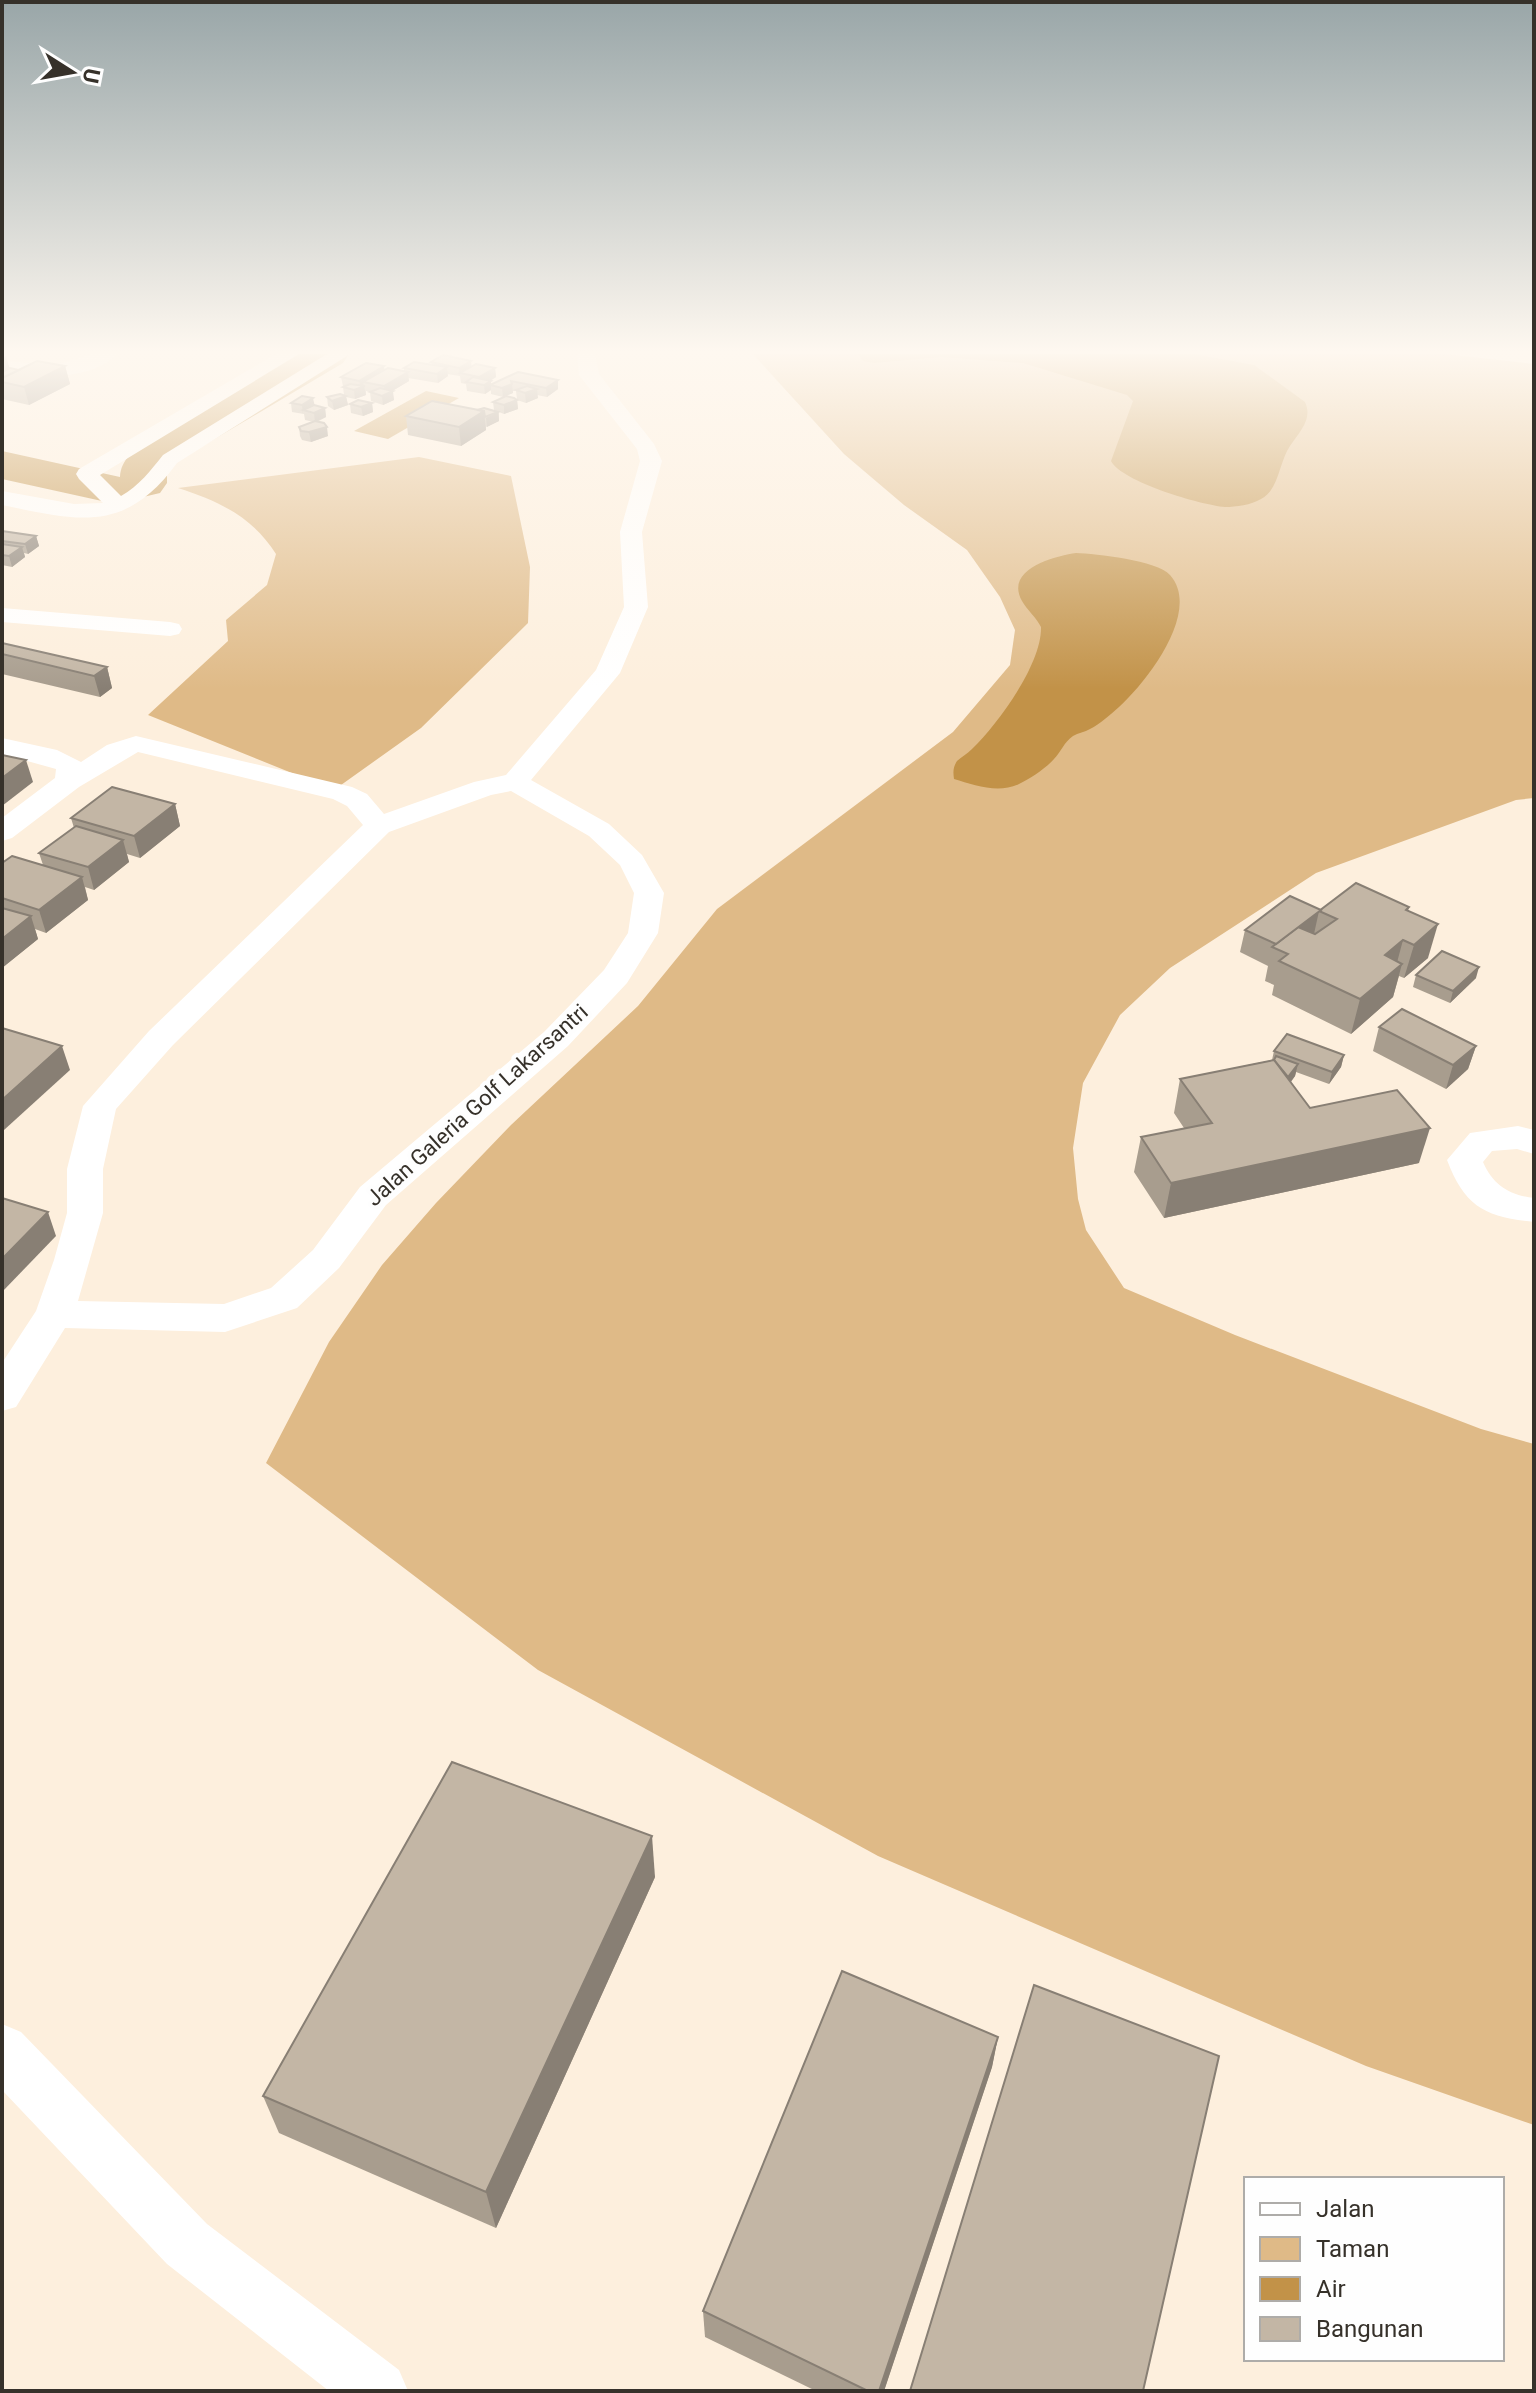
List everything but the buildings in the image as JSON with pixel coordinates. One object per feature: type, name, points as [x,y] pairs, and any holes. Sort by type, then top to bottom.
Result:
[{"type":"street","points":[[2,498],[87,514],[106,491],[140,466]]},
{"type":"street","points":[[106,491],[161,474],[166,466]]},
{"type":"street","points":[[2,1396],[54,1314],[85,1213],[85,1169],[100,1106],[161,1038],[379,826],[484,788],[515,782],[607,673],[623,641],[636,607],[631,532],[650,466]]},
{"type":"street","points":[[2,615],[170,629]]},
{"type":"street","points":[[2,832],[69,781],[117,751],[136,744],[342,793],[357,800],[379,826]]},
{"type":"street","points":[[2,746],[47,756],[70,765],[69,781]]},
{"type":"street","name":"Jalan Galeria Golf Lakarsantri","points":[[54,1314],[225,1318],[284,1298],[326,1259],[373,1196],[556,1039],[616,976],[643,933],[649,893],[632,861],[599,830],[515,782]]},
{"type":"street","points":[[1534,1142],[1518,1137],[1482,1141],[1465,1160],[1475,1186],[1507,1207],[1534,1210]]},
{"type":"street","points":[[2,2051],[187,2244],[378,2391]]},
{"type":"green space","points":[[352,466],[461,466],[511,476],[530,567],[528,623],[421,728],[334,790],[148,715],[228,641],[226,620],[267,585],[276,554],[245,520],[207,498],[178,488]]},
{"type":"green space","points":[[858,466],[1534,466],[1534,798],[1516,800],[1316,873],[1170,968],[1120,1015],[1083,1083],[1073,1148],[1078,1199],[1086,1230],[1124,1288],[1235,1335],[1481,1429],[1534,1444],[1534,2125],[1366,2066],[878,1856],[538,1670],[266,1463],[329,1342],[382,1265],[436,1203],[511,1125],[638,1006],[717,909],[953,732],[1010,665],[1015,630],[1000,597],[967,550],[904,505]]},
{"type":"water","points":[[1115,466],[1281,466],[1267,495],[1248,504],[1225,507],[1181,497],[1130,477]]},
{"type":"water","points":[[1076,553],[1111,556],[1153,565],[1170,575],[1178,590],[1179,607],[1167,645],[1131,696],[1094,727],[1070,738],[1051,762],[1033,776],[1003,788],[986,788],[954,779],[957,761],[970,751],[1006,709],[1034,658],[1041,627],[1022,601],[1018,590],[1020,580],[1034,566]]},
{"type":"waterway","points":[[5,466],[111,489]]},
{"type":"waterway","points":[[143,483],[145,466]]}]
